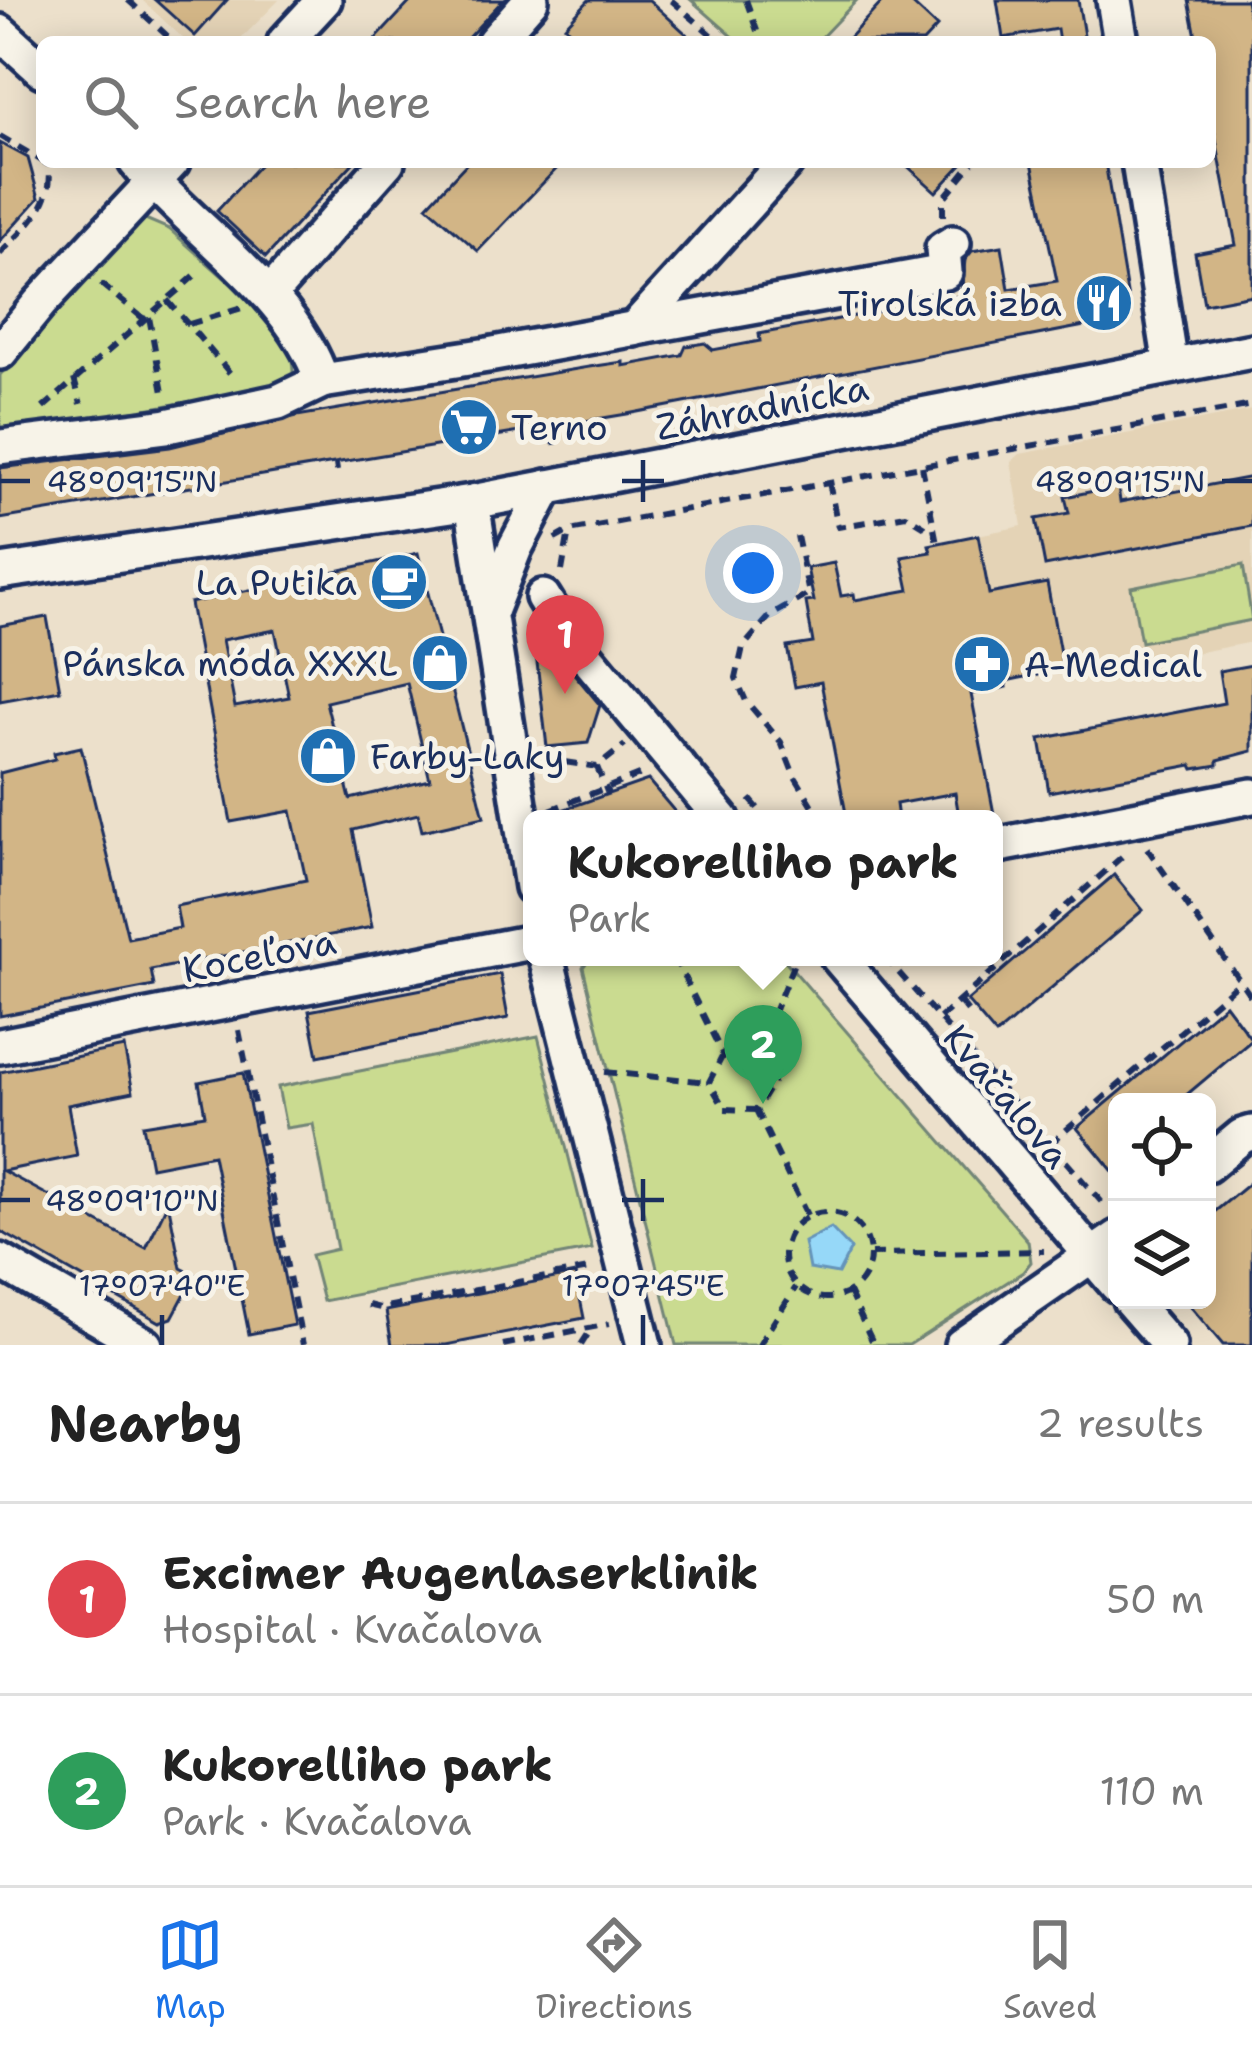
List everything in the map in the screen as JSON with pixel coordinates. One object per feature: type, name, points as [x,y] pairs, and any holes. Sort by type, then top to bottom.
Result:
[{"type":"street","points":[[291,36],[324,0]]},
{"type":"street","points":[[499,36],[531,0]]},
{"type":"street","points":[[1114,0],[1120,36]]},
{"type":"street","points":[[0,32],[36,65]]},
{"type":"street","points":[[0,352],[154,168],[223,252],[270,294],[313,350],[322,381]]},
{"type":"street","points":[[270,294],[383,168]]},
{"type":"street","points":[[634,328],[781,168]]},
{"type":"street","points":[[1140,168],[1172,366]]},
{"type":"street","points":[[0,447],[167,426],[248,410],[322,381],[634,328],[947,255]]},
{"type":"street","name":"Záhradnícka","points":[[0,572],[472,502],[1252,351]]},
{"type":"street","points":[[490,611],[515,548],[548,487]]},
{"type":"street","points":[[472,502],[523,828]]},
{"type":"street","points":[[557,591],[561,626],[714,810]]},
{"type":"street","points":[[1003,843],[1252,796]]},
{"type":"street","name":"Koceľova","points":[[0,1046],[523,944]]},
{"type":"street","points":[[548,966],[644,1345]]},
{"type":"street","name":"Kvačalova","points":[[847,966],[1107,1236]]},
{"type":"street","points":[[1216,1160],[1248,1140]]},
{"type":"street","points":[[962,1345],[1107,1236]]},
{"type":"street","points":[[0,1261],[145,1345]]},
{"type":"street","points":[[1138,1309],[1163,1339]]},
{"type":"path","points":[[128,0],[167,36]]},
{"type":"path","points":[[671,0],[713,36]]},
{"type":"path","points":[[746,0],[759,36]]},
{"type":"path","points":[[0,136],[36,157]]},
{"type":"path","points":[[0,254],[45,206],[52,186],[50,168]]},
{"type":"path","points":[[947,255],[943,199],[968,168]]},
{"type":"path","points":[[31,418],[223,252]]},
{"type":"path","points":[[98,282],[146,317],[167,426]]},
{"type":"path","points":[[189,324],[231,315],[270,294]]},
{"type":"path","points":[[167,300],[233,376],[248,410]]},
{"type":"path","points":[[557,591],[569,531],[1252,404]]},
{"type":"path","points":[[922,466],[937,543]]},
{"type":"path","points":[[829,482],[838,527],[906,515],[935,533]]},
{"type":"path","points":[[797,536],[809,594],[770,616],[756,632],[743,647],[736,678],[746,701],[782,742],[815,810]]},
{"type":"path","points":[[597,767],[631,737]]},
{"type":"path","points":[[540,758],[597,767]]},
{"type":"path","points":[[597,767],[606,791]]},
{"type":"path","points":[[550,810],[658,767]]},
{"type":"path","points":[[736,782],[759,810]]},
{"type":"path","points":[[1003,962],[1141,840],[1252,998]]},
{"type":"path","points":[[679,966],[723,1054]]},
{"type":"path","points":[[757,1054],[793,966]]},
{"type":"path","points":[[893,966],[1050,1144],[1107,1236]]},
{"type":"path","points":[[940,1018],[999,966]]},
{"type":"path","points":[[1050,1144],[1240,980]]},
{"type":"path","points":[[959,1001],[969,1013],[974,1009]]},
{"type":"path","points":[[237,1020],[304,1345]]},
{"type":"path","points":[[723,1054],[757,1054]]},
{"type":"path","points":[[709,1082],[723,1054]]},
{"type":"path","points":[[756,1110],[773,1082],[757,1054]]},
{"type":"path","points":[[600,1072],[709,1082]]},
{"type":"path","points":[[709,1082],[725,1109],[756,1110]]},
{"type":"path","points":[[756,1110],[808,1216]]},
{"type":"path","points":[[836,1212],[860,1227],[871,1254],[865,1276],[849,1292],[822,1298],[796,1286],[784,1262],[784,1248],[796,1224],[808,1216],[836,1212]]},
{"type":"path","points":[[871,1254],[1047,1251]]},
{"type":"path","points":[[368,1304],[380,1308],[603,1266]]},
{"type":"path","points":[[759,1345],[796,1286]]},
{"type":"path","points":[[849,1292],[874,1345]]},
{"type":"path","points":[[503,1345],[619,1322]]},
{"type":"path","points":[[581,1345],[593,1326]]},
{"type":"shaded area","points":[[142,0],[279,0],[244,36],[181,36]]},
{"type":"shaded area","points":[[1252,410],[1252,642],[1065,678],[1047,583],[1016,589],[992,608],[978,535],[1022,526],[1011,462],[1020,454]]},
{"type":"green space","points":[[691,0],[857,0],[823,36],[732,36]]},
{"type":"green space","points":[[143,218],[169,229],[264,313],[283,336],[292,359],[294,384],[8,432],[0,428],[0,375]]},
{"type":"green space","points":[[1243,565],[1252,620],[1141,642],[1131,587]]},
{"type":"green space","points":[[790,966],[1028,1241],[1031,1262],[1023,1272],[909,1345],[676,1345],[583,967]]},
{"type":"green space","points":[[538,1036],[592,1249],[323,1301],[311,1255],[337,1249],[313,1124],[286,1128],[278,1087]]},
{"type":"water","points":[[831,1228],[851,1249],[838,1274],[809,1269],[804,1242]]},
{"type":"building","points":[[155,0],[227,0],[195,36]]},
{"type":"building","points":[[412,0],[503,0],[470,36],[379,36]]},
{"type":"building","points":[[589,0],[649,0],[688,36],[576,36],[565,26]]},
{"type":"building","points":[[884,0],[908,0],[937,27],[929,36],[851,36]]},
{"type":"building","points":[[997,0],[1078,0],[1084,36],[1058,36],[1057,29],[1003,36]]},
{"type":"building","points":[[1189,0],[1246,0],[1252,30],[1252,295],[1204,304],[1195,253],[1236,245],[1216,140],[1216,36],[1196,36]]},
{"type":"building","points":[[0,143],[28,158],[39,198],[0,241]]},
{"type":"building","points":[[256,168],[348,168],[266,257],[217,211]]},
{"type":"building","points":[[462,168],[557,168],[478,251],[427,206]]},
{"type":"building","points":[[910,168],[958,168],[936,192]]},
{"type":"building","points":[[1033,168],[1106,168],[1131,317],[627,414],[0,519],[0,468],[170,447],[297,416],[682,355],[686,346],[705,343],[713,350],[760,341],[759,334],[961,296],[965,260],[972,251],[1002,246],[1009,289],[1057,281]]},
{"type":"building","points":[[1252,477],[1252,526],[1045,566],[1036,519],[1069,513],[1065,497],[1118,486],[1120,502]]},
{"type":"building","points":[[978,535],[989,594],[1047,583],[1063,669],[971,694],[993,810],[958,810],[955,793],[896,804],[897,810],[845,810],[821,682],[795,687],[787,647],[813,643],[806,602],[814,601],[807,568],[834,563],[841,596],[854,594],[855,600],[909,590],[902,557],[931,552],[929,545]]},
{"type":"building","points":[[418,553],[484,817],[422,831],[418,814],[353,830],[372,927],[151,970],[154,986],[0,1016],[0,773],[81,747],[128,938],[180,928],[176,906],[306,880],[291,811],[231,822],[190,603]],"holes":[[[275,630],[289,697],[235,707],[222,640]],[[407,683],[430,780],[350,799],[326,702]]]},
{"type":"building","points":[[47,617],[60,690],[0,701],[0,626]]},
{"type":"building","points":[[556,652],[600,705],[588,743],[547,747],[536,654]]},
{"type":"building","points":[[1252,665],[1252,751],[1218,760],[1218,765],[1194,769],[1192,765],[1049,792],[1040,739],[1224,703],[1219,671]]},
{"type":"building","points":[[648,780],[673,810],[562,810]]},
{"type":"building","points":[[1114,875],[1143,910],[996,1035],[967,1001]]},
{"type":"building","points":[[500,974],[508,1018],[318,1056],[309,1011]]},
{"type":"building","points":[[1225,1004],[1252,1040],[1189,1093],[1119,1093]]},
{"type":"building","points":[[124,1047],[133,1092],[68,1105],[77,1156],[3,1171],[146,1248],[168,1202],[181,1268],[195,1275],[172,1318],[160,1322],[0,1231],[0,1072]]},
{"type":"building","points":[[243,1073],[294,1325],[249,1334],[213,1155],[151,1167],[143,1125],[205,1115],[199,1082]]},
{"type":"building","points":[[1108,1102],[1108,1165],[1077,1128]]},
{"type":"building","points":[[1252,1181],[1252,1345],[1223,1345],[1193,1309],[1216,1309],[1216,1211]]},
{"type":"building","points":[[575,1274],[584,1318],[446,1345],[392,1345],[386,1311]]},
{"type":"place","name":"Tirolská izba","points":[[1104,303]]},
{"type":"place","name":"Terno","points":[[469,427]]},
{"type":"place","name":"La Putika","points":[[399,582]]},
{"type":"place","name":"Pánska móda XXXL","points":[[440,663]]},
{"type":"place","name":"A-Medical","points":[[982,664]]},
{"type":"place","name":"Excimer Augenlaserklinik","points":[[565,694]]},
{"type":"place","name":"Farby-Laky","points":[[328,756]]},
{"type":"place","name":"Kukorelliho park","points":[[763,1104]]}]
